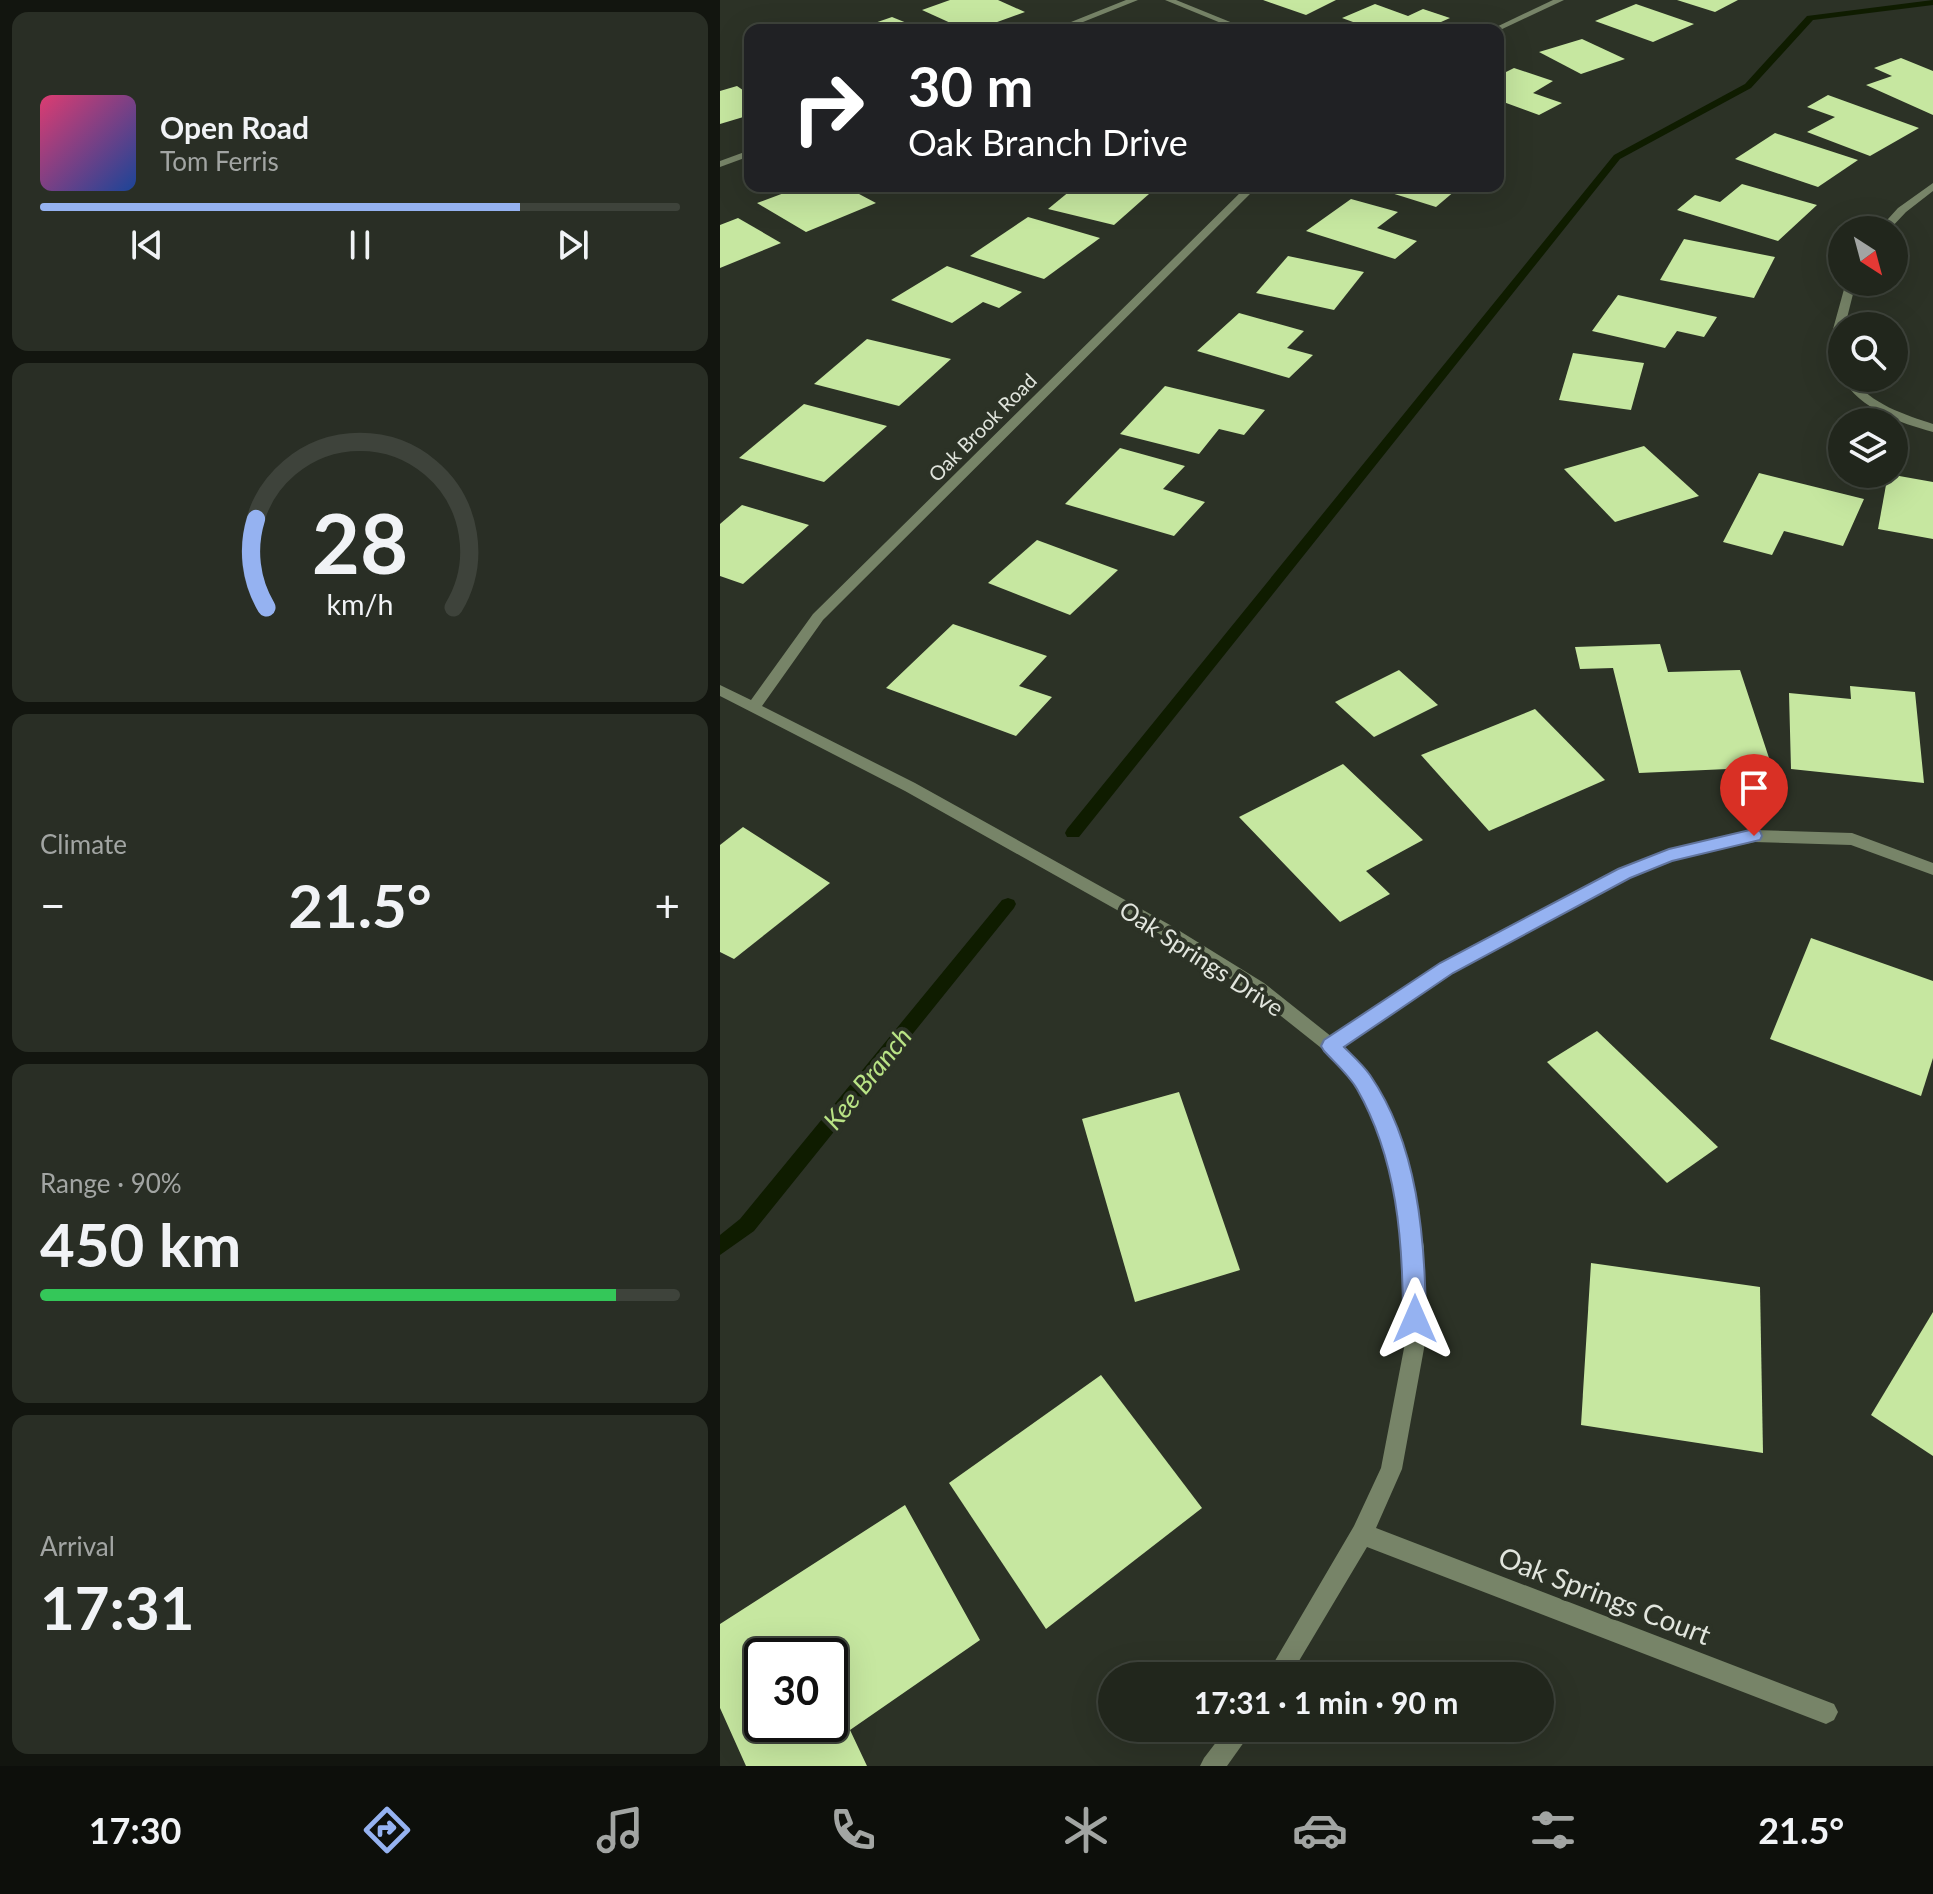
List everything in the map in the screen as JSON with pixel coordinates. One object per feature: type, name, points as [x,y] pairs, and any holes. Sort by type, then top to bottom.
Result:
[{"type":"street","points":[[1071,24],[1134,0]]},
{"type":"street","points":[[1169,0],[1231,24]]},
{"type":"street","points":[[1504,25],[1560,0]]},
{"type":"street","points":[[720,164],[744,155]]},
{"type":"street","points":[[1896,216],[1933,186]]},
{"type":"street","name":"Oak Brook Road","points":[[753,708],[818,617],[1247,192]]},
{"type":"street","points":[[1860,392],[1889,412],[1933,428]]},
{"type":"street","name":"Oak Springs Drive","points":[[720,690],[910,787],[1164,929],[1258,988],[1331,1046],[1362,1080],[1393,1140],[1414,1247],[1415,1343],[1391,1469],[1362,1534],[1285,1662]]},
{"type":"street","points":[[1331,1046],[1447,968],[1624,873],[1669,855],[1754,836],[1852,839],[1933,869]]},
{"type":"street","name":"Oak Springs Court","points":[[1362,1534],[1826,1712]]},
{"type":"street","points":[[1212,1766],[1231,1742]]},
{"type":"building","points":[[950,0],[998,0],[1025,12],[992,24],[953,24],[922,10]]},
{"type":"building","points":[[1263,0],[1336,0],[1306,15]]},
{"type":"building","points":[[1677,0],[1738,0],[1715,12]]},
{"type":"building","points":[[1375,4],[1408,16],[1423,9],[1450,18],[1436,24],[1358,24],[1342,18]]},
{"type":"building","points":[[1636,4],[1694,24],[1653,42],[1595,21]]},
{"type":"building","points":[[892,17],[909,24],[872,24]]},
{"type":"building","points":[[1582,39],[1625,59],[1581,74],[1539,52]]},
{"type":"building","points":[[1901,58],[1933,71],[1933,115],[1866,85],[1892,76],[1874,68]]},
{"type":"building","points":[[1514,68],[1553,81],[1533,93],[1562,103],[1539,115],[1504,102],[1504,73]]},
{"type":"building","points":[[737,86],[744,91],[744,117],[720,124],[720,91]]},
{"type":"building","points":[[1828,95],[1919,128],[1870,156],[1807,132],[1835,117],[1807,107]]},
{"type":"building","points":[[1775,133],[1858,160],[1818,187],[1735,159]]},
{"type":"building","points":[[1742,184],[1817,205],[1778,241],[1677,210],[1695,195],[1720,202]]},
{"type":"building","points":[[787,192],[855,192],[876,203],[806,232],[757,203]]},
{"type":"building","points":[[1069,192],[1151,192],[1114,225],[1048,209]]},
{"type":"building","points":[[1388,192],[1454,192],[1436,207]]},
{"type":"building","points":[[1351,199],[1398,212],[1377,228],[1417,241],[1395,259],[1306,231]]},
{"type":"building","points":[[1028,217],[1100,238],[1044,279],[970,256]]},
{"type":"building","points":[[738,218],[781,243],[720,268],[720,225]]},
{"type":"building","points":[[1684,239],[1775,257],[1754,298],[1660,280]]},
{"type":"building","points":[[1288,256],[1364,272],[1334,310],[1256,293]]},
{"type":"building","points":[[947,266],[1022,292],[999,308],[983,302],[952,323],[891,300]]},
{"type":"building","points":[[1618,295],[1717,317],[1704,337],[1677,331],[1665,348],[1592,331]]},
{"type":"building","points":[[1239,313],[1304,331],[1287,348],[1313,355],[1289,378],[1197,351]]},
{"type":"building","points":[[867,339],[951,359],[899,406],[814,384]]},
{"type":"building","points":[[1573,353],[1644,363],[1631,410],[1559,400]]},
{"type":"building","points":[[1165,386],[1265,410],[1244,435],[1219,429],[1199,454],[1120,434]]},
{"type":"building","points":[[804,404],[887,426],[824,482],[739,458]]},
{"type":"building","points":[[1644,446],[1699,496],[1615,522],[1564,469]]},
{"type":"building","points":[[1120,448],[1185,466],[1163,489],[1205,502],[1174,536],[1065,504]]},
{"type":"building","points":[[1759,473],[1864,499],[1843,546],[1784,531],[1772,555],[1723,542]]},
{"type":"building","points":[[1908,478],[1933,482],[1933,539],[1878,529],[1885,488],[1908,488]]},
{"type":"building","points":[[742,505],[809,525],[743,584],[720,576],[720,524]]},
{"type":"building","points":[[1037,540],[1118,570],[1070,615],[988,583]]},
{"type":"building","points":[[953,624],[1047,656],[1019,686],[1052,697],[1016,736],[886,688]]},
{"type":"building","points":[[1660,644],[1668,672],[1740,670],[1772,767],[1639,773],[1613,668],[1580,669],[1575,647]]},
{"type":"building","points":[[1399,670],[1438,705],[1374,737],[1335,702]]},
{"type":"building","points":[[1850,686],[1915,692],[1924,783],[1791,769],[1789,693],[1851,699]]},
{"type":"building","points":[[1535,709],[1605,780],[1489,831],[1421,755]]},
{"type":"building","points":[[1343,764],[1423,840],[1366,871],[1390,894],[1340,922],[1239,817]]},
{"type":"building","points":[[743,827],[830,883],[734,959],[720,952],[720,845]]},
{"type":"building","points":[[1811,938],[1933,981],[1933,1058],[1921,1096],[1770,1039]]},
{"type":"building","points":[[1597,1031],[1718,1147],[1667,1183],[1547,1062]]},
{"type":"building","points":[[1179,1092],[1240,1270],[1135,1302],[1082,1119]]},
{"type":"building","points":[[1591,1263],[1760,1287],[1763,1453],[1581,1425]]},
{"type":"building","points":[[1933,1312],[1933,1456],[1871,1415]]},
{"type":"building","points":[[1101,1375],[1202,1508],[1046,1629],[949,1483]]},
{"type":"building","points":[[905,1505],[980,1640],[850,1730],[867,1766],[746,1766],[720,1708],[720,1624]]},
{"type":"waterway","points":[[1073,833],[1617,157],[1748,86],[1810,18],[1933,2]]},
{"type":"waterway","name":"Kee Branch","points":[[720,1246],[747,1225],[1008,904]]},
{"type":"route","points":[[1415,1319],[1414,1247],[1393,1140],[1362,1080],[1331,1046],[1447,968],[1624,873],[1669,855],[1754,836]]}]
